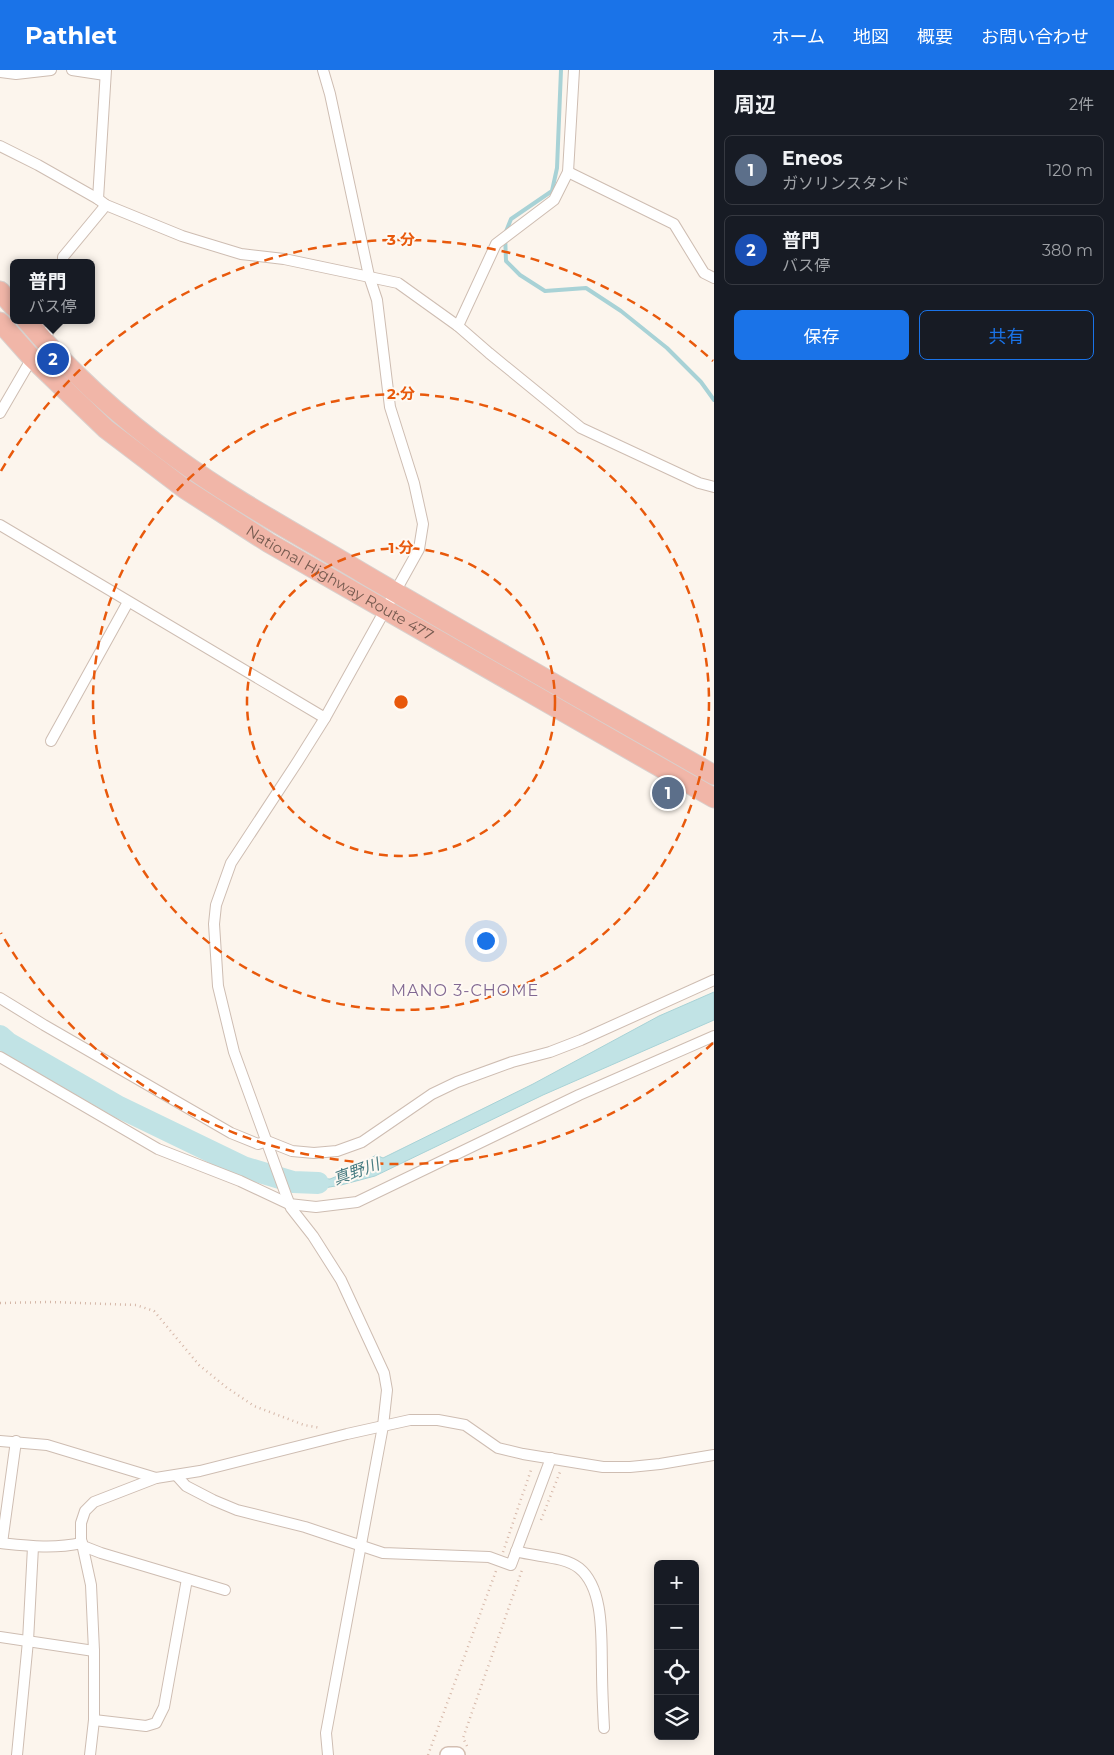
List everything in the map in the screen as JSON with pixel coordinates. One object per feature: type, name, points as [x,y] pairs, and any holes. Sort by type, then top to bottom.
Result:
[{"type":"highway","points":[[0,290],[10,302]]},
{"type":"highway","name":"National Highway Route 477","points":[[0,322],[32,358],[106,429],[185,488],[269,542],[714,798]]},
{"type":"highway","name":"National Highway Route 477","points":[[29,324],[43,340],[114,409],[177,459],[232,495],[394,592],[714,776]]},
{"type":"street","points":[[0,72],[16,74],[51,70]]},
{"type":"street","points":[[63,259],[102,202],[106,73],[72,70]]},
{"type":"street","points":[[323,70],[330,94],[369,276],[377,300],[390,407],[414,483],[423,524],[419,549],[325,718],[230,863],[216,905],[214,924],[218,986],[234,1052],[287,1200],[314,1236],[341,1280],[384,1372],[387,1390],[383,1426],[326,1733],[328,1755]]},
{"type":"street","points":[[458,326],[496,244],[554,200],[568,172],[574,70]]},
{"type":"street","points":[[0,146],[38,165],[102,202],[182,236],[241,254],[284,258],[398,283],[458,326],[581,428],[699,482],[714,487]]},
{"type":"street","points":[[568,172],[674,224],[704,273],[714,278]]},
{"type":"street","points":[[43,340],[53,324]]},
{"type":"street","points":[[0,413],[32,358]]},
{"type":"street","points":[[0,525],[325,718]]},
{"type":"street","points":[[50,741],[128,602]]},
{"type":"street","points":[[0,998],[230,1133],[258,1144],[292,1151],[314,1152],[337,1151],[362,1142],[432,1094],[456,1082],[573,1043],[714,980]]},
{"type":"street","points":[[0,1058],[158,1149],[287,1200],[316,1206],[357,1202],[579,1095],[714,1036]]},
{"type":"street","points":[[90,1755],[94,1720],[94,1651],[91,1585],[81,1523],[85,1510],[94,1502],[156,1478],[200,1471],[410,1420],[438,1420],[465,1425],[498,1448],[602,1467],[660,1464],[714,1455]]},
{"type":"street","points":[[0,1441],[47,1445],[156,1478]]},
{"type":"street","points":[[16,1441],[1,1543],[33,1547],[62,1547],[83,1544],[101,1554],[225,1590]]},
{"type":"street","points":[[176,1475],[186,1486],[237,1510],[305,1527],[383,1554],[480,1556],[489,1557],[511,1565],[551,1458]]},
{"type":"street","points":[[17,1755],[28,1641],[33,1547]]},
{"type":"street","points":[[516,1551],[528,1555],[561,1560],[579,1568],[591,1583],[601,1618],[604,1728]]},
{"type":"street","points":[[94,1720],[146,1726],[156,1723],[164,1708],[187,1579]]},
{"type":"street","points":[[0,1637],[94,1651]]},
{"type":"street","points":[[448,1755],[462,1751]]},
{"type":"path","points":[[0,1303],[50,1302],[136,1305],[154,1311],[199,1365],[226,1387],[254,1406],[304,1425],[321,1428]]},
{"type":"path","points":[[428,1755],[500,1561],[535,1456]]},
{"type":"path","points":[[541,1521],[565,1460]]},
{"type":"path","points":[[462,1751],[463,1738],[528,1555]]},
{"type":"water","points":[[714,992],[714,1020],[543,1095],[375,1176],[324,1188],[290,1185],[288,1177],[330,1179],[350,1171],[376,1155],[383,1158],[533,1084],[659,1016]]},
{"type":"waterway","points":[[561,70],[557,168],[552,191],[511,219],[505,234],[506,261],[520,275],[545,291],[586,288],[621,311],[667,348],[701,382],[714,400]]},
{"type":"waterway","name":"真野川","points":[[0,1036],[8,1043],[119,1107],[243,1167],[293,1182],[318,1183]]},
{"type":"place","name":"普門","points":[[53,359]]},
{"type":"place","name":"Eneos","points":[[668,793]]},
{"type":"district","name":"MANO 3-CHOME","points":[[465,990]]}]
